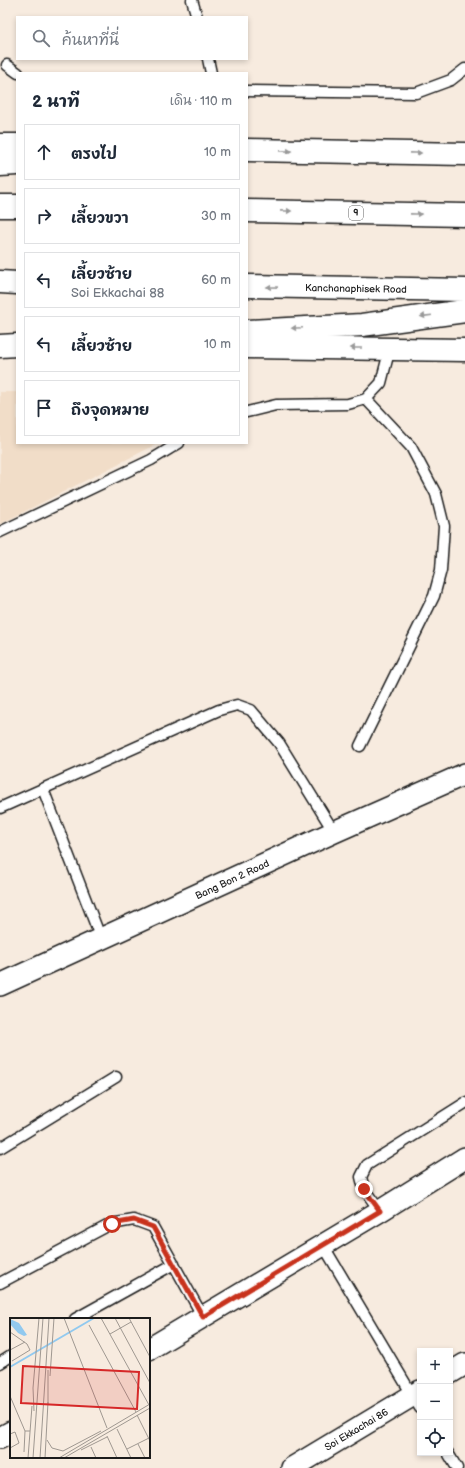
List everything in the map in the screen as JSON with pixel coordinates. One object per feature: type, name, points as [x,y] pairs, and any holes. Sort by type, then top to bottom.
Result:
[{"type":"main road","points":[[0,145],[16,145]]},
{"type":"main road","points":[[248,150],[465,154]]},
{"type":"main road","points":[[0,165],[16,164]]},
{"type":"main road","points":[[0,206],[16,206]]},
{"type":"main road","name":"9","points":[[248,211],[465,214]]},
{"type":"main road","points":[[0,282],[16,283]]},
{"type":"main road","name":"Kanchanaphisek Road","points":[[248,286],[465,290]]},
{"type":"main road","points":[[248,331],[362,325],[465,312]]},
{"type":"main road","points":[[0,346],[16,345]]},
{"type":"main road","points":[[248,347],[465,350]]},
{"type":"street","name":"Bang Bon 2 Road","points":[[0,985],[334,832],[465,774]]},
{"type":"street","points":[[150,1348],[323,1246],[465,1158]]},
{"type":"street","points":[[453,1371],[465,1364]]},
{"type":"street","name":"Soi Ekkachai 86","points":[[292,1468],[417,1398]]},
{"type":"street","points":[[0,1438],[10,1433]]},
{"type":"lane","points":[[192,0],[197,16]]},
{"type":"lane","points":[[208,60],[211,72]]},
{"type":"lane","points":[[7,65],[17,72]]},
{"type":"lane","points":[[248,91],[416,93],[451,80],[465,69]]},
{"type":"lane","points":[[248,412],[276,405],[348,404],[366,399],[381,383],[390,348]]},
{"type":"lane","points":[[360,746],[434,596],[441,570],[444,526],[436,494],[411,447],[366,399]]},
{"type":"lane","points":[[0,532],[151,460],[177,444]]},
{"type":"lane","points":[[0,808],[219,710],[237,705],[252,710],[279,743],[334,832]]},
{"type":"lane","points":[[43,789],[101,939]]},
{"type":"lane","points":[[0,1148],[116,1077]]},
{"type":"lane","points":[[380,1211],[364,1189],[361,1177],[367,1165],[465,1103]]},
{"type":"lane","points":[[0,1283],[112,1224],[134,1220],[153,1227],[203,1317]]},
{"type":"lane","points":[[323,1246],[417,1398]]},
{"type":"lane","points":[[76,1318],[174,1264]]},
{"type":"lane","points":[[0,1363],[10,1357]]},
{"type":"lane","points":[[450,1456],[457,1468]]},
{"type":"shaded area","points":[[0,392],[16,392],[16,444],[157,444],[0,524]]},
{"type":"route","points":[[112,1224],[134,1220],[153,1227],[203,1317],[380,1211],[364,1189]]}]
